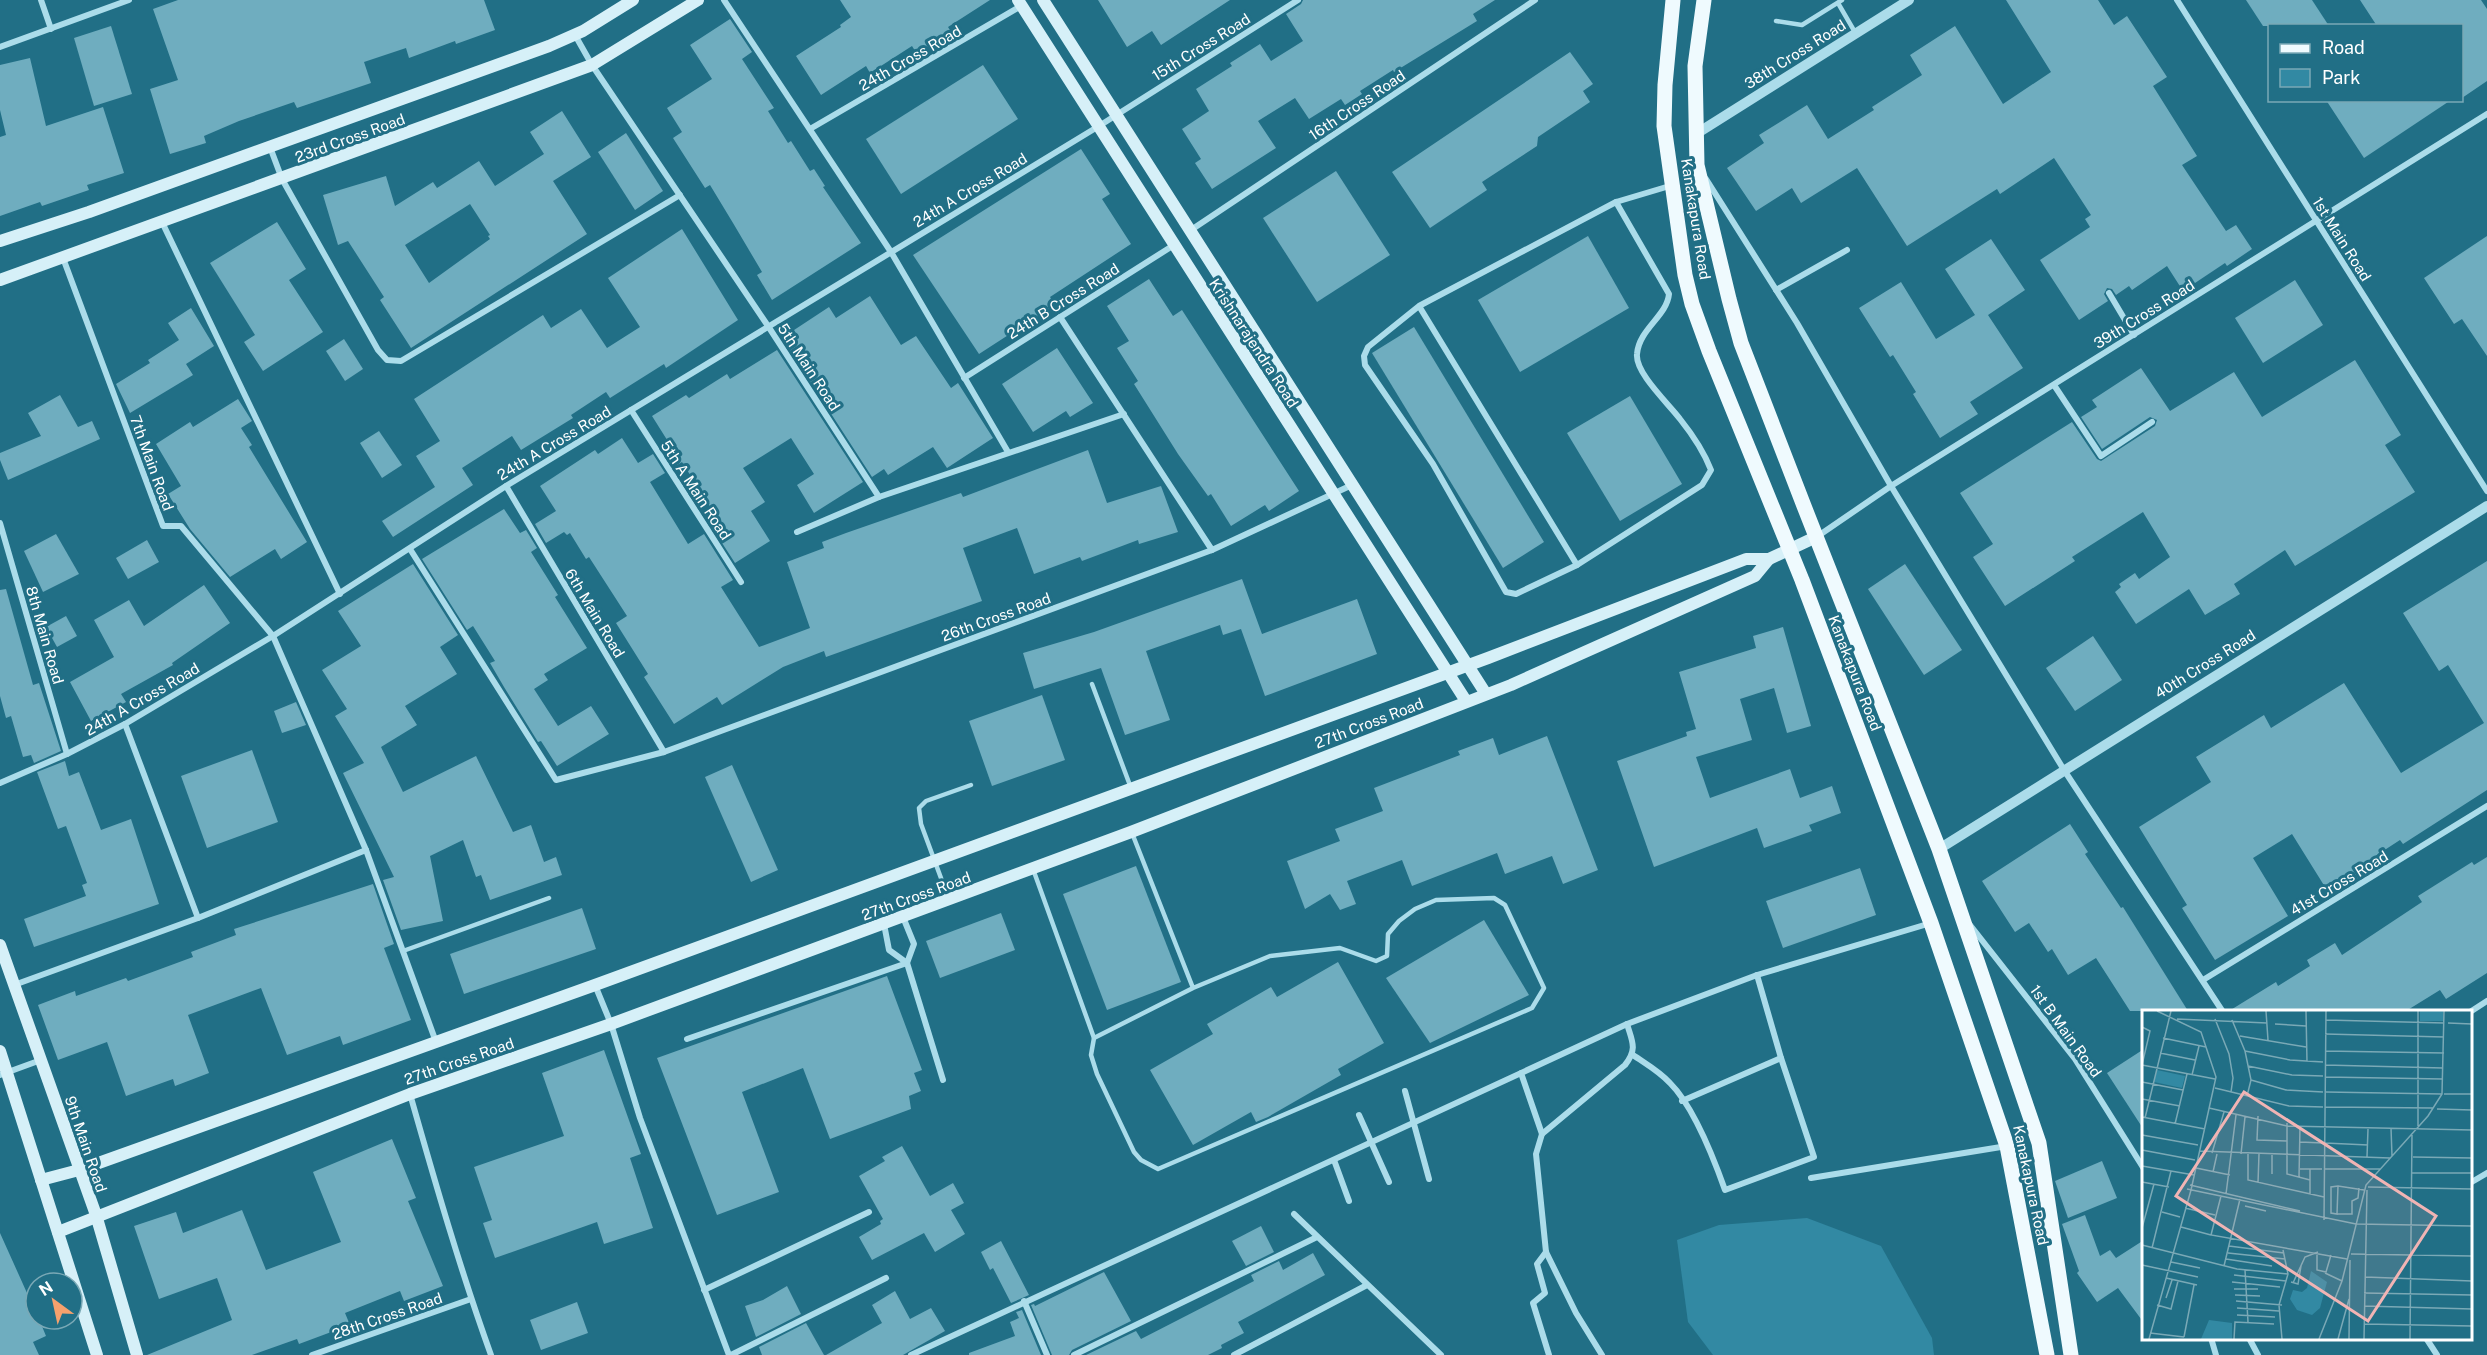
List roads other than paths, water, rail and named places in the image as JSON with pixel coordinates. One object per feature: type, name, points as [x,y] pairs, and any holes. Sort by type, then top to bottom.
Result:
[{"type":"main road","name":"23rd Cross Road","points":[[0,241],[89,212],[549,46],[575,34],[633,0]]},
{"type":"main road","name":"23rd Cross Road","points":[[0,280],[592,65],[698,0]]},
{"type":"main road","name":"Krishnarajendra Road","points":[[1044,0],[1486,694]]},
{"type":"main road","name":"Kanakapura Road","points":[[1673,0],[1665,84],[1664,126],[1685,275],[1692,303],[1709,351],[1790,550],[1931,923],[2007,1146],[2047,1355]]},
{"type":"main road","name":"Kanakapura Road","points":[[1704,0],[1695,66],[1697,165],[1726,291],[1742,343],[1816,537],[1939,849],[2039,1143],[2071,1355]]},
{"type":"main road","name":"Krishnarajendra Road","points":[[1020,3],[1466,701]]},
{"type":"main road","name":"27th Cross Road","points":[[41,1180],[80,1170],[595,985],[1467,665],[1746,560],[1769,559],[1816,537]]},
{"type":"main road","name":"27th Cross Road","points":[[58,1232],[96,1215],[410,1094],[611,1024],[1033,869],[1522,680],[1755,576],[1769,559]]},
{"type":"main road","name":"9th Main Road","points":[[0,945],[96,1215],[137,1355]]},
{"type":"main road","points":[[0,1051],[4,1074],[41,1180],[97,1355]]},
{"type":"street","points":[[41,0],[51,29]]},
{"type":"street","points":[[0,47],[129,0]]},
{"type":"street","points":[[724,0],[891,252],[1008,453]]},
{"type":"street","name":"15th Cross Road","points":[[1117,115],[1299,0]]},
{"type":"street","name":"16th Cross Road","points":[[1191,230],[1535,0]]},
{"type":"street","name":"38th Cross Road","points":[[1696,134],[1909,0]]},
{"type":"street","name":"1st Main Road","points":[[2177,0],[2487,491]]},
{"type":"street","name":"24th Cross Road","points":[[810,129],[1020,3]]},
{"type":"street","name":"5th Main Road","points":[[575,34],[592,65],[879,497]]},
{"type":"street","name":"39th Cross Road","points":[[1816,537],[1891,486],[2487,114]]},
{"type":"street","name":"24th A Cross Road","points":[[0,783],[67,754],[125,724],[273,636],[506,486],[1117,115]]},
{"type":"street","points":[[270,147],[282,179],[378,350],[387,360],[402,361],[680,195]]},
{"type":"street","points":[[1697,165],[1776,290],[1891,486],[2064,770],[2222,1010]]},
{"type":"street","points":[[1616,202],[1669,294],[1667,304],[1647,328],[1637,351],[1636,362],[1656,391],[1680,419],[1706,457],[1711,470],[1702,485],[1577,565],[1516,594],[1506,592],[1433,464],[1365,365],[1364,357],[1368,347],[1419,306],[1616,202],[1673,185]]},
{"type":"street","points":[[162,221],[340,594]]},
{"type":"street","name":"24th B Cross Road","points":[[964,378],[1174,245]]},
{"type":"street","points":[[1776,290],[1847,250]]},
{"type":"street","name":"7th Main Road","points":[[63,258],[163,526],[181,526],[273,636]]},
{"type":"street","points":[[2109,293],[2134,335]]},
{"type":"street","points":[[1419,306],[1577,565]]},
{"type":"street","points":[[1060,317],[1212,549]]},
{"type":"street","points":[[2054,385],[2101,456],[2152,422]]},
{"type":"street","name":"5th A Main Road","points":[[631,410],[741,582]]},
{"type":"street","points":[[797,532],[879,497],[1124,414]]},
{"type":"street","name":"26th Cross Road","points":[[410,549],[556,780],[664,752],[1212,549],[1352,485]]},
{"type":"street","name":"6th Main Road","points":[[506,486],[664,752]]},
{"type":"street","name":"40th Cross Road","points":[[1939,849],[2487,506]]},
{"type":"street","name":"8th Main Road","points":[[0,523],[67,754]]},
{"type":"street","points":[[273,636],[366,850],[436,1042]]},
{"type":"street","points":[[125,724],[198,918]]},
{"type":"street","name":"41st Cross Road","points":[[2204,980],[2487,806]]},
{"type":"street","points":[[14,984],[198,918],[366,850]]},
{"type":"street","name":"1st B Main Road","points":[[1962,914],[2075,1059],[2142,1166]]},
{"type":"street","points":[[687,1039],[906,963],[914,944],[903,917]]},
{"type":"street","points":[[911,1355],[1627,1024],[1757,975],[1931,923]]},
{"type":"street","points":[[884,924],[890,950],[906,963],[943,1080]]},
{"type":"street","points":[[1633,1055],[1672,1084],[1712,1153],[1725,1190],[1814,1157],[1781,1058],[1757,975]]},
{"type":"street","points":[[595,985],[611,1024],[640,1118],[730,1355],[886,1278]]},
{"type":"street","points":[[2472,1010],[2487,1001]]},
{"type":"street","points":[[1602,1355],[1576,1312],[1546,1252],[1536,1154],[1542,1134],[1625,1065],[1633,1055],[1627,1024]]},
{"type":"street","points":[[1682,1101],[1781,1058]]},
{"type":"street","points":[[4,1074],[41,1060]]},
{"type":"street","points":[[1521,1073],[1542,1134]]},
{"type":"street","points":[[1405,1091],[1429,1179]]},
{"type":"street","points":[[410,1094],[471,1299],[491,1355]]},
{"type":"street","points":[[1359,1115],[1389,1182]]},
{"type":"street","points":[[1811,1178],[2007,1146]]},
{"type":"street","points":[[1334,1160],[1349,1201]]},
{"type":"street","points":[[2472,1182],[2487,1173]]},
{"type":"street","points":[[704,1290],[869,1212]]},
{"type":"street","points":[[1294,1214],[1440,1355]]},
{"type":"street","points":[[1074,1355],[1317,1237]]},
{"type":"street","points":[[1546,1252],[1537,1264],[1545,1293],[1533,1303],[1549,1355]]},
{"type":"street","points":[[1234,1355],[1367,1285]]},
{"type":"street","name":"28th Cross Road","points":[[312,1355],[471,1299]]},
{"type":"street","points":[[1024,1301],[1047,1355]]},
{"type":"street","points":[[2212,1340],[2216,1355]]},
{"type":"street","points":[[2250,1340],[2258,1355]]},
{"type":"street","points":[[2427,1340],[2437,1355]]},
{"type":"lane","points":[[1776,21],[1802,26],[1840,1],[1856,34]]},
{"type":"lane","points":[[1092,684],[1131,788]]},
{"type":"lane","points":[[949,900],[921,824],[920,808],[926,801],[971,785]]},
{"type":"lane","points":[[1131,832],[1193,988]]},
{"type":"lane","points":[[1033,869],[1094,1038],[1091,1055],[1097,1074],[1134,1152],[1141,1160],[1158,1169],[1532,1008],[1544,988],[1505,905],[1494,898],[1436,900],[1415,909],[1399,921],[1388,934],[1387,956],[1376,961],[1340,948],[1269,956],[1193,988],[1094,1038]]},
{"type":"lane","points":[[403,951],[549,898]]}]
